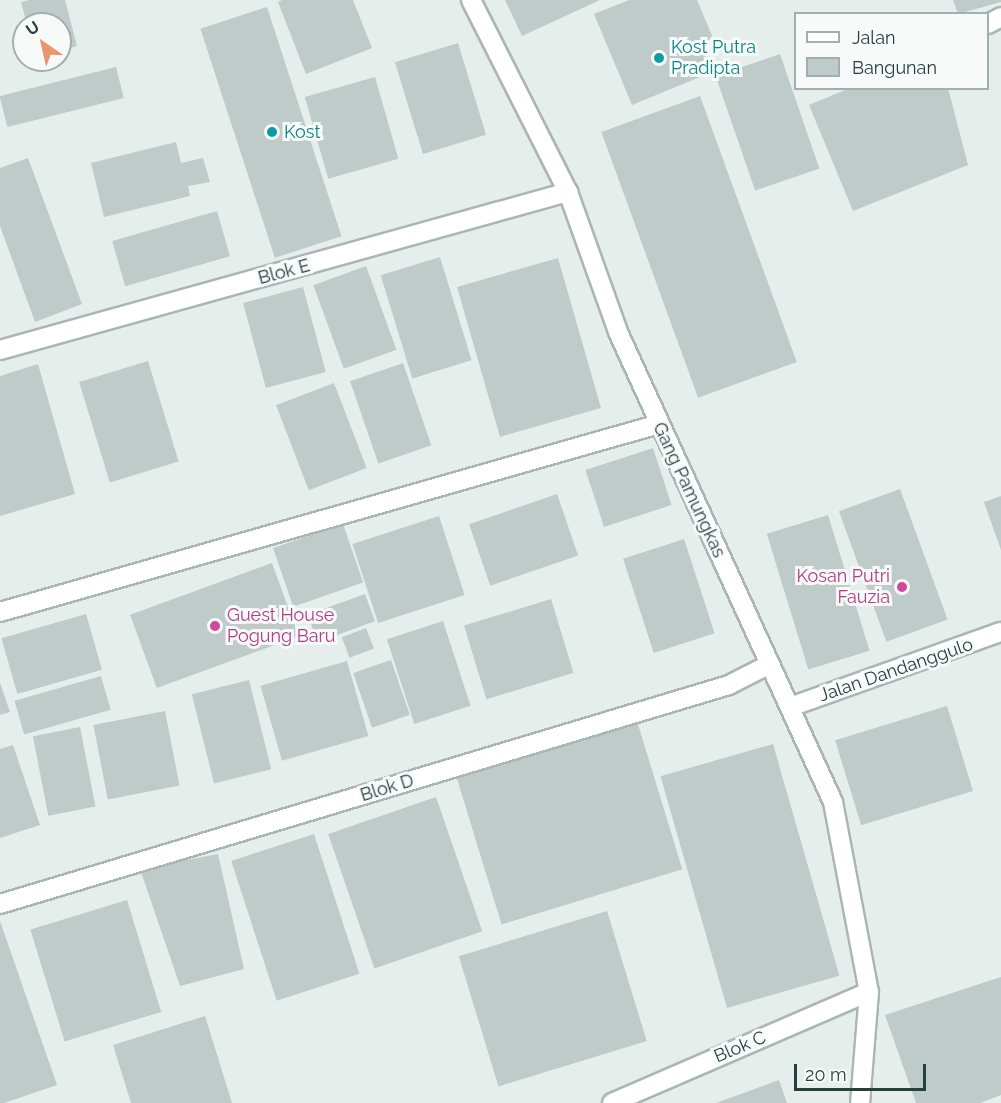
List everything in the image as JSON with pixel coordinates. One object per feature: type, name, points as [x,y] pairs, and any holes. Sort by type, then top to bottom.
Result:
[{"type":"street","name":"Gang Pamungkas","points":[[471,0],[568,192],[618,333],[833,802],[869,992],[860,1103]]},
{"type":"street","name":"Blok E","points":[[0,350],[568,192]]},
{"type":"street","points":[[0,612],[658,424]]},
{"type":"street","name":"Jalan Dandanggulo","points":[[790,707],[1001,632]]},
{"type":"street","name":"Blok D","points":[[0,904],[729,685],[770,664]]},
{"type":"street","name":"Blok C","points":[[612,1103],[869,992]]},
{"type":"building","points":[[65,0],[68,12],[24,12],[21,2]]},
{"type":"building","points":[[282,0],[353,0],[372,48],[306,74],[278,2]]},
{"type":"building","points":[[505,0],[600,0],[522,36]]},
{"type":"building","name":"Kost Putra Pradipta","points":[[629,0],[697,0],[713,38],[700,43],[712,72],[632,105],[594,14]]},
{"type":"building","points":[[953,0],[1001,0],[1001,2],[965,12],[957,12]]},
{"type":"building","name":"Kost","points":[[267,7],[341,236],[275,258],[200,29]]},
{"type":"building","points":[[72,27],[77,46],[72,47]]},
{"type":"building","points":[[458,43],[486,135],[423,154],[395,62]]},
{"type":"building","points":[[780,54],[819,168],[755,191],[716,76]]},
{"type":"building","points":[[116,67],[124,98],[7,127],[0,96]]},
{"type":"building","points":[[375,77],[398,159],[328,179],[305,97]]},
{"type":"building","points":[[845,90],[949,90],[968,165],[853,211],[809,105]]},
{"type":"building","points":[[700,96],[797,362],[698,398],[601,132]]},
{"type":"building","points":[[176,142],[181,163],[203,158],[210,182],[188,186],[190,196],[104,217],[91,163]]},
{"type":"building","points":[[28,158],[82,304],[35,322],[0,226],[0,168]]},
{"type":"building","points":[[217,211],[230,256],[125,286],[112,241]]},
{"type":"building","points":[[440,257],[472,360],[412,378],[381,275]]},
{"type":"building","points":[[558,258],[601,408],[500,437],[457,287]]},
{"type":"building","points":[[366,266],[396,350],[344,369],[313,285]]},
{"type":"building","points":[[303,287],[326,372],[266,388],[243,303]]},
{"type":"building","points":[[148,361],[179,461],[110,482],[79,382]]},
{"type":"building","points":[[403,363],[431,445],[378,463],[350,381]]},
{"type":"building","points":[[38,364],[75,494],[0,516],[0,376]]},
{"type":"building","points":[[334,383],[367,468],[309,490],[276,405]]},
{"type":"building","points":[[653,448],[672,505],[604,527],[585,470]]},
{"type":"building","points":[[900,489],[948,620],[886,642],[839,511]]},
{"type":"building","points":[[557,494],[578,555],[490,586],[469,524]]},
{"type":"building","points":[[1001,496],[1001,550],[984,502]]},
{"type":"building","points":[[828,515],[870,651],[808,670],[767,534]]},
{"type":"building","points":[[439,516],[465,595],[378,623],[352,544]]},
{"type":"building","points":[[343,524],[363,583],[293,607],[273,548]]},
{"type":"building","points":[[684,539],[715,633],[654,653],[623,559]]},
{"type":"building","name":"Guest House Pogung Baru","points":[[272,563],[299,636],[157,688],[130,615]]},
{"type":"building","points":[[365,594],[375,621],[318,642],[308,615]]},
{"type":"building","points":[[551,599],[574,673],[486,699],[464,626]]},
{"type":"building","points":[[86,614],[102,670],[17,694],[1,638]]},
{"type":"building","points":[[443,621],[471,706],[414,724],[387,639]]},
{"type":"building","points":[[366,628],[374,649],[350,658],[342,637]]},
{"type":"building","points":[[391,660],[410,715],[372,728],[353,673]]},
{"type":"building","points":[[347,661],[368,736],[282,761],[260,686]]},
{"type":"building","points":[[101,676],[111,710],[24,734],[14,701]]},
{"type":"building","points":[[249,680],[271,769],[214,784],[192,694]]},
{"type":"building","points":[[0,683],[10,712],[0,715]]},
{"type":"building","points":[[947,706],[973,791],[861,825],[835,740]]},
{"type":"building","points":[[165,711],[180,786],[108,800],[93,725]]},
{"type":"building","points":[[637,721],[682,869],[502,924],[456,776]]},
{"type":"building","points":[[80,727],[95,807],[48,816],[33,736]]},
{"type":"building","points":[[773,744],[839,976],[727,1008],[661,776]]},
{"type":"building","points":[[13,745],[40,825],[0,838],[0,749]]},
{"type":"building","points":[[436,797],[482,931],[374,968],[328,834]]},
{"type":"building","points":[[314,834],[359,974],[277,1001],[231,861]]},
{"type":"building","points":[[218,854],[244,969],[180,986],[140,869]]},
{"type":"building","points":[[127,900],[161,1012],[65,1041],[30,930]]},
{"type":"building","points":[[607,911],[647,1041],[499,1086],[459,956]]},
{"type":"building","points":[[0,921],[57,1085],[4,1103],[0,1103]]},
{"type":"building","points":[[1001,977],[1001,1095],[980,1103],[916,1103],[885,1015]]},
{"type":"building","points":[[205,1016],[232,1103],[131,1103],[113,1045]]},
{"type":"building","points":[[779,1080],[787,1103],[716,1103]]},
{"type":"place","name":"Kost Putra Pradipta","points":[[659,58]]},
{"type":"place","name":"Kost","points":[[272,132]]},
{"type":"place","name":"Kosan Putri Fauzia","points":[[902,587]]},
{"type":"place","name":"Guest House Pogung Baru","points":[[215,626]]}]
